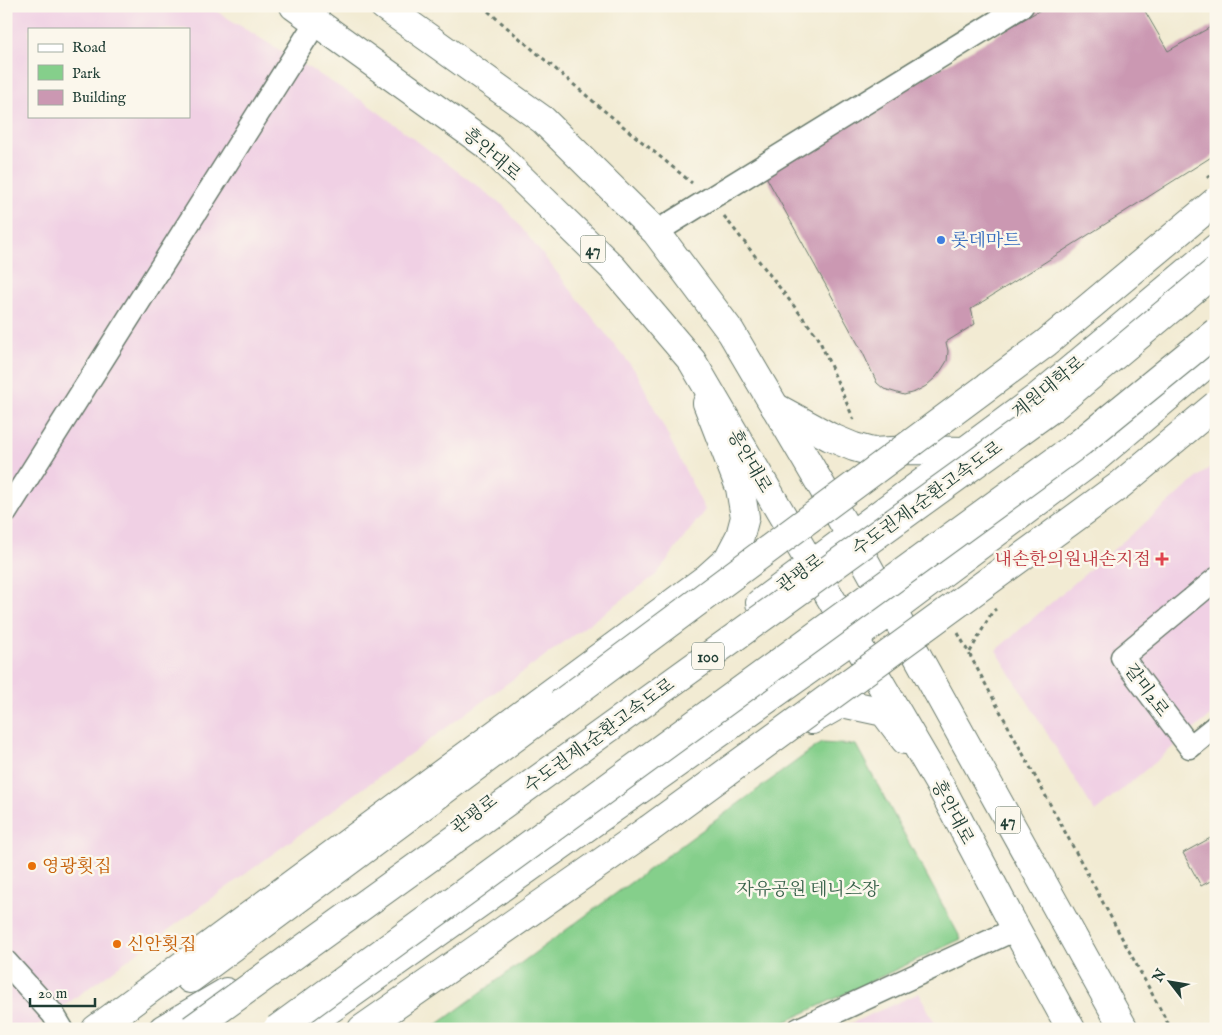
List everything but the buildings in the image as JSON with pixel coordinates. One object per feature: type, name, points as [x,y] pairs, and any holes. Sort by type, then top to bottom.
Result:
[{"type":"main road","name":"흥안대로","points":[[294,6],[488,146],[613,268],[692,361],[941,788],[1071,1029]]},
{"type":"main road","name":"47","points":[[384,6],[543,120],[656,232],[731,332],[893,610],[1124,1029]]},
{"type":"main road","points":[[102,1029],[190,979],[1046,343],[1216,201]]},
{"type":"main road","name":"계원대학로","points":[[851,536],[1039,396],[1216,248]]},
{"type":"main road","name":"수도권제1순환고속도로","points":[[192,1029],[1050,409],[1216,271]]},
{"type":"main road","points":[[277,1029],[1081,442],[1216,332]]},
{"type":"main road","points":[[302,1029],[893,610],[1096,458],[1216,356]]},
{"type":"main road","points":[[96,1029],[708,577],[728,559],[740,536],[745,517],[740,488],[692,361]]},
{"type":"main road","points":[[362,1029],[649,829],[1120,485],[1216,405]]},
{"type":"main road","points":[[775,407],[830,437],[872,452],[911,450],[965,451]]},
{"type":"main road","name":"관평로","points":[[163,1029],[269,966],[851,536]]},
{"type":"main road","points":[[382,1029],[799,728],[842,703],[884,712],[941,788]]},
{"type":"street","points":[[656,232],[1022,6]]},
{"type":"street","points":[[6,512],[316,22]]},
{"type":"street","name":"갈미2로","points":[[1216,579],[1122,657],[1190,747],[1216,726]]},
{"type":"street","points":[[800,1029],[1016,929]]},
{"type":"street","points":[[6,962],[53,1014],[62,1029]]},
{"type":"shaded area","points":[[6,6],[208,6],[366,103],[504,206],[637,373],[705,510],[656,575],[34,1029],[6,1029]]},
{"type":"shaded area","points":[[1216,462],[1216,711],[1095,812],[996,650]]},
{"type":"shaded area","points":[[919,993],[938,1029],[838,1029]]},
{"type":"green space","name":"자유공원 테니스장","points":[[821,743],[856,745],[961,939],[770,1029],[431,1029]]},
{"type":"place","name":"롯데마트","points":[[941,240]]},
{"type":"place","name":"내손한의원내손지점","points":[[1162,559]]},
{"type":"place","name":"영광횟집","points":[[32,866]]},
{"type":"place","name":"신안횟집","points":[[117,944]]}]
